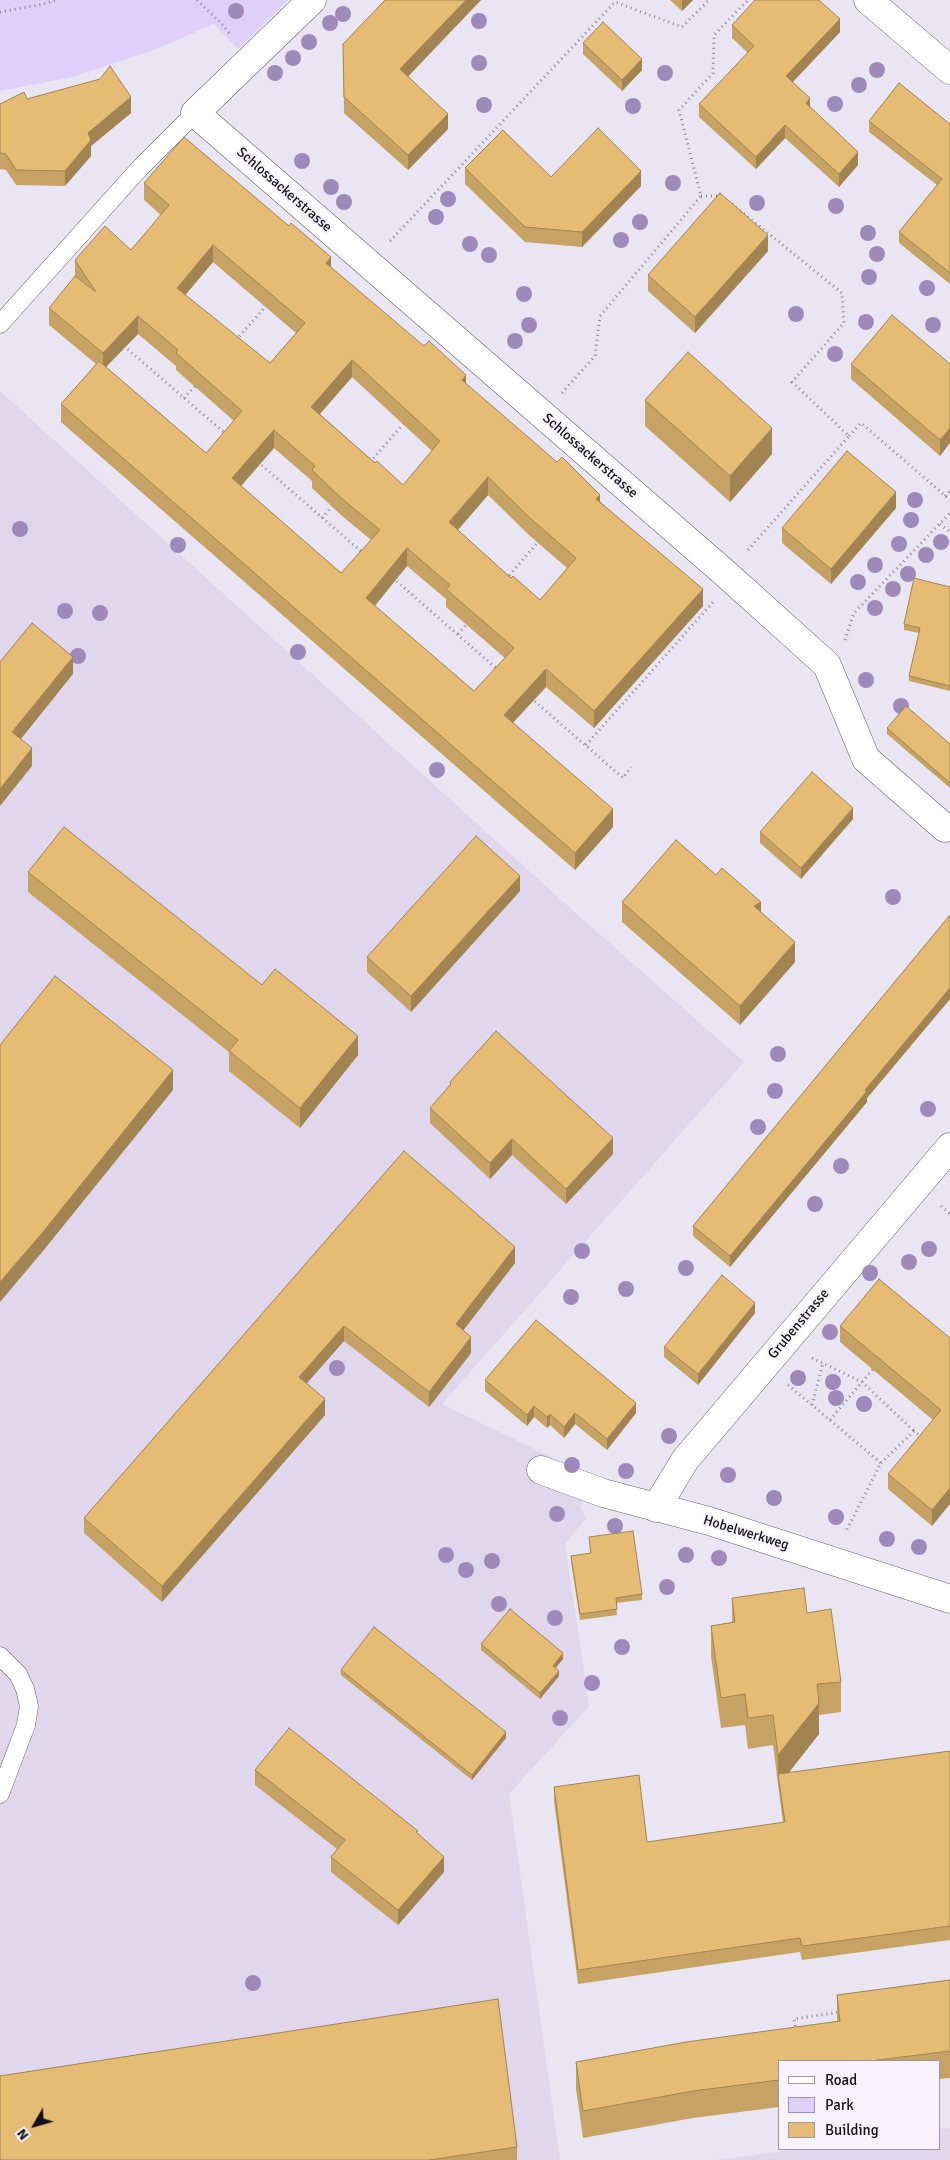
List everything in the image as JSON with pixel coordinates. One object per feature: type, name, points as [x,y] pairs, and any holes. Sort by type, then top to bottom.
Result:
[{"type":"street","points":[[195,113],[312,0]]},
{"type":"street","points":[[868,0],[944,56]]},
{"type":"street","name":"Schlossackerstrasse","points":[[195,113],[827,664],[866,759],[945,828]]},
{"type":"street","name":"Grubenstrasse","points":[[656,1508],[685,1460],[950,1146]]},
{"type":"street","name":"Hobelwerkweg","points":[[541,1470],[603,1493],[751,1534],[950,1599]]},
{"type":"lane","points":[[0,324],[138,169],[195,113]]},
{"type":"lane","points":[[0,1656],[18,1674],[26,1689],[29,1706],[26,1725],[0,1794]]},
{"type":"path","points":[[0,12],[56,0]]},
{"type":"path","points":[[197,0],[223,25],[236,44],[242,39],[257,53]]},
{"type":"path","points":[[369,264],[615,2],[682,27],[709,0]]},
{"type":"path","points":[[701,196],[679,110],[713,73],[714,34],[748,0]]},
{"type":"path","points":[[543,415],[595,356],[600,316],[701,196],[722,196]]},
{"type":"path","points":[[729,202],[842,293],[844,323],[792,382],[849,436]]},
{"type":"path","points":[[236,340],[268,304]]},
{"type":"path","points":[[117,340],[228,436]]},
{"type":"path","points":[[184,398],[204,376]]},
{"type":"path","points":[[367,467],[411,416]]},
{"type":"path","points":[[586,745],[861,423],[950,500]]},
{"type":"path","points":[[257,461],[368,557]]},
{"type":"path","points":[[946,496],[950,491]]},
{"type":"path","points":[[322,518],[335,503]]},
{"type":"path","points":[[827,664],[844,643],[854,614],[950,513]]},
{"type":"path","points":[[940,524],[950,532]]},
{"type":"path","points":[[502,584],[540,540]]},
{"type":"path","points":[[390,576],[503,674]]},
{"type":"path","points":[[458,634],[470,620]]},
{"type":"path","points":[[525,693],[623,778],[632,767]]},
{"type":"path","points":[[808,1356],[862,1382],[928,1442]]},
{"type":"path","points":[[812,1405],[823,1363]]},
{"type":"path","points":[[830,1420],[873,1369]]},
{"type":"path","points":[[786,1382],[882,1462]]},
{"type":"path","points":[[841,1540],[882,1462],[914,1431]]},
{"type":"path","points":[[796,2035],[794,2019],[843,2012]]},
{"type":"shaded area","points":[[0,391],[569,907],[744,1062],[442,1404],[592,1477],[580,1507],[586,1518],[565,1544],[589,1706],[509,1794],[560,2160],[0,2160]]},
{"type":"shaded area","points":[[950,2128],[950,2160],[716,2160],[791,2150],[940,2150],[940,2129]]},
{"type":"green space","points":[[0,0],[288,0],[238,49],[214,24],[157,49],[72,77],[0,91]]},
{"type":"building","points":[[385,0],[466,0],[400,69],[448,114],[408,155],[344,97],[343,44]]},
{"type":"building","points":[[755,0],[819,0],[840,19],[786,76],[810,98],[806,103],[858,152],[839,174],[785,125],[756,157],[699,104],[754,46],[732,25]]},
{"type":"building","points":[[603,22],[642,59],[622,80],[583,43]]},
{"type":"building","points":[[110,66],[131,97],[88,133],[91,140],[65,171],[16,170],[6,154],[0,153],[0,104],[24,92],[27,99],[100,79]]},
{"type":"building","points":[[899,83],[950,124],[950,273],[899,232],[942,179],[869,121]]},
{"type":"building","points":[[598,128],[641,171],[582,232],[525,227],[465,168],[503,130],[551,177]]},
{"type":"building","points":[[184,137],[289,226],[291,223],[331,257],[326,263],[424,346],[429,341],[466,375],[462,380],[557,462],[562,457],[600,495],[596,499],[703,589],[594,711],[546,669],[504,715],[613,809],[575,853],[61,404],[99,361],[206,453],[242,411],[176,353],[178,350],[138,316],[103,353],[49,308],[75,276],[96,292],[75,260],[105,226],[131,250],[169,205],[144,183]],"holes":[[[213,245],[305,323],[270,363],[177,288]],[[352,360],[440,441],[403,485],[311,407]],[[274,430],[315,466],[312,470],[341,498],[380,530],[341,573],[232,478]],[[488,477],[530,518],[576,558],[540,600],[513,576],[511,578],[449,522]],[[407,548],[450,585],[446,589],[514,648],[474,691],[366,598]]]},
{"type":"building","points":[[720,193],[768,235],[695,317],[648,275]]},
{"type":"building","points":[[892,315],[950,364],[950,428],[940,440],[851,364]]},
{"type":"building","points":[[688,352],[772,428],[730,476],[645,400]]},
{"type":"building","points":[[847,451],[896,492],[831,569],[782,528]]},
{"type":"building","points":[[914,578],[950,587],[950,686],[909,676],[920,628],[904,624]]},
{"type":"building","points":[[32,623],[73,657],[12,732],[32,748],[0,789],[0,662]]},
{"type":"building","points":[[906,706],[950,744],[950,783],[887,728]]},
{"type":"building","points":[[812,772],[853,808],[801,868],[760,832]]},
{"type":"building","points":[[64,827],[262,985],[275,969],[358,1036],[300,1108],[229,1051],[238,1040],[28,872]]},
{"type":"building","points":[[476,836],[520,876],[411,996],[367,957]]},
{"type":"building","points":[[676,840],[716,875],[722,868],[761,902],[754,906],[795,942],[740,1006],[622,902]]},
{"type":"building","points":[[950,915],[950,988],[730,1256],[693,1226]]},
{"type":"building","points":[[55,976],[173,1070],[43,1232],[0,1282],[0,1045]]},
{"type":"building","points":[[496,1031],[613,1138],[566,1189],[512,1139],[490,1163],[430,1108],[451,1084],[450,1082]]},
{"type":"building","points":[[404,1151],[515,1247],[456,1324],[471,1337],[429,1392],[344,1326],[299,1377],[325,1399],[162,1586],[84,1518]]},
{"type":"building","points":[[722,1275],[755,1303],[698,1374],[664,1347]]},
{"type":"building","points":[[879,1279],[950,1338],[950,1488],[932,1510],[888,1474],[941,1410],[840,1326]]},
{"type":"building","points":[[536,1320],[636,1403],[607,1439],[575,1413],[564,1427],[550,1414],[547,1417],[534,1406],[527,1415],[485,1380]]},
{"type":"building","points":[[633,1531],[642,1594],[616,1598],[617,1609],[580,1614],[571,1556],[591,1553],[589,1537]]},
{"type":"building","points":[[804,1588],[807,1613],[831,1609],[841,1682],[817,1684],[819,1703],[778,1755],[773,1715],[748,1718],[745,1694],[721,1698],[711,1626],[735,1622],[732,1598]]},
{"type":"building","points":[[510,1609],[563,1653],[553,1666],[559,1671],[540,1693],[481,1644]]},
{"type":"building","points":[[374,1627],[506,1732],[472,1775],[341,1670]]},
{"type":"building","points":[[289,1728],[418,1831],[416,1832],[444,1857],[398,1910],[331,1857],[345,1840],[255,1770]]},
{"type":"building","points":[[950,1751],[950,1926],[802,1946],[800,1938],[578,1970],[554,1787],[639,1775],[647,1842],[785,1822],[778,1774]]},
{"type":"building","points":[[950,1980],[950,2051],[878,2060],[778,2060],[778,2080],[693,2091],[583,2111],[576,2062],[686,2042],[840,2021],[837,1995]]},
{"type":"building","points":[[498,1999],[517,2147],[429,2160],[0,2160],[0,2076]]}]
